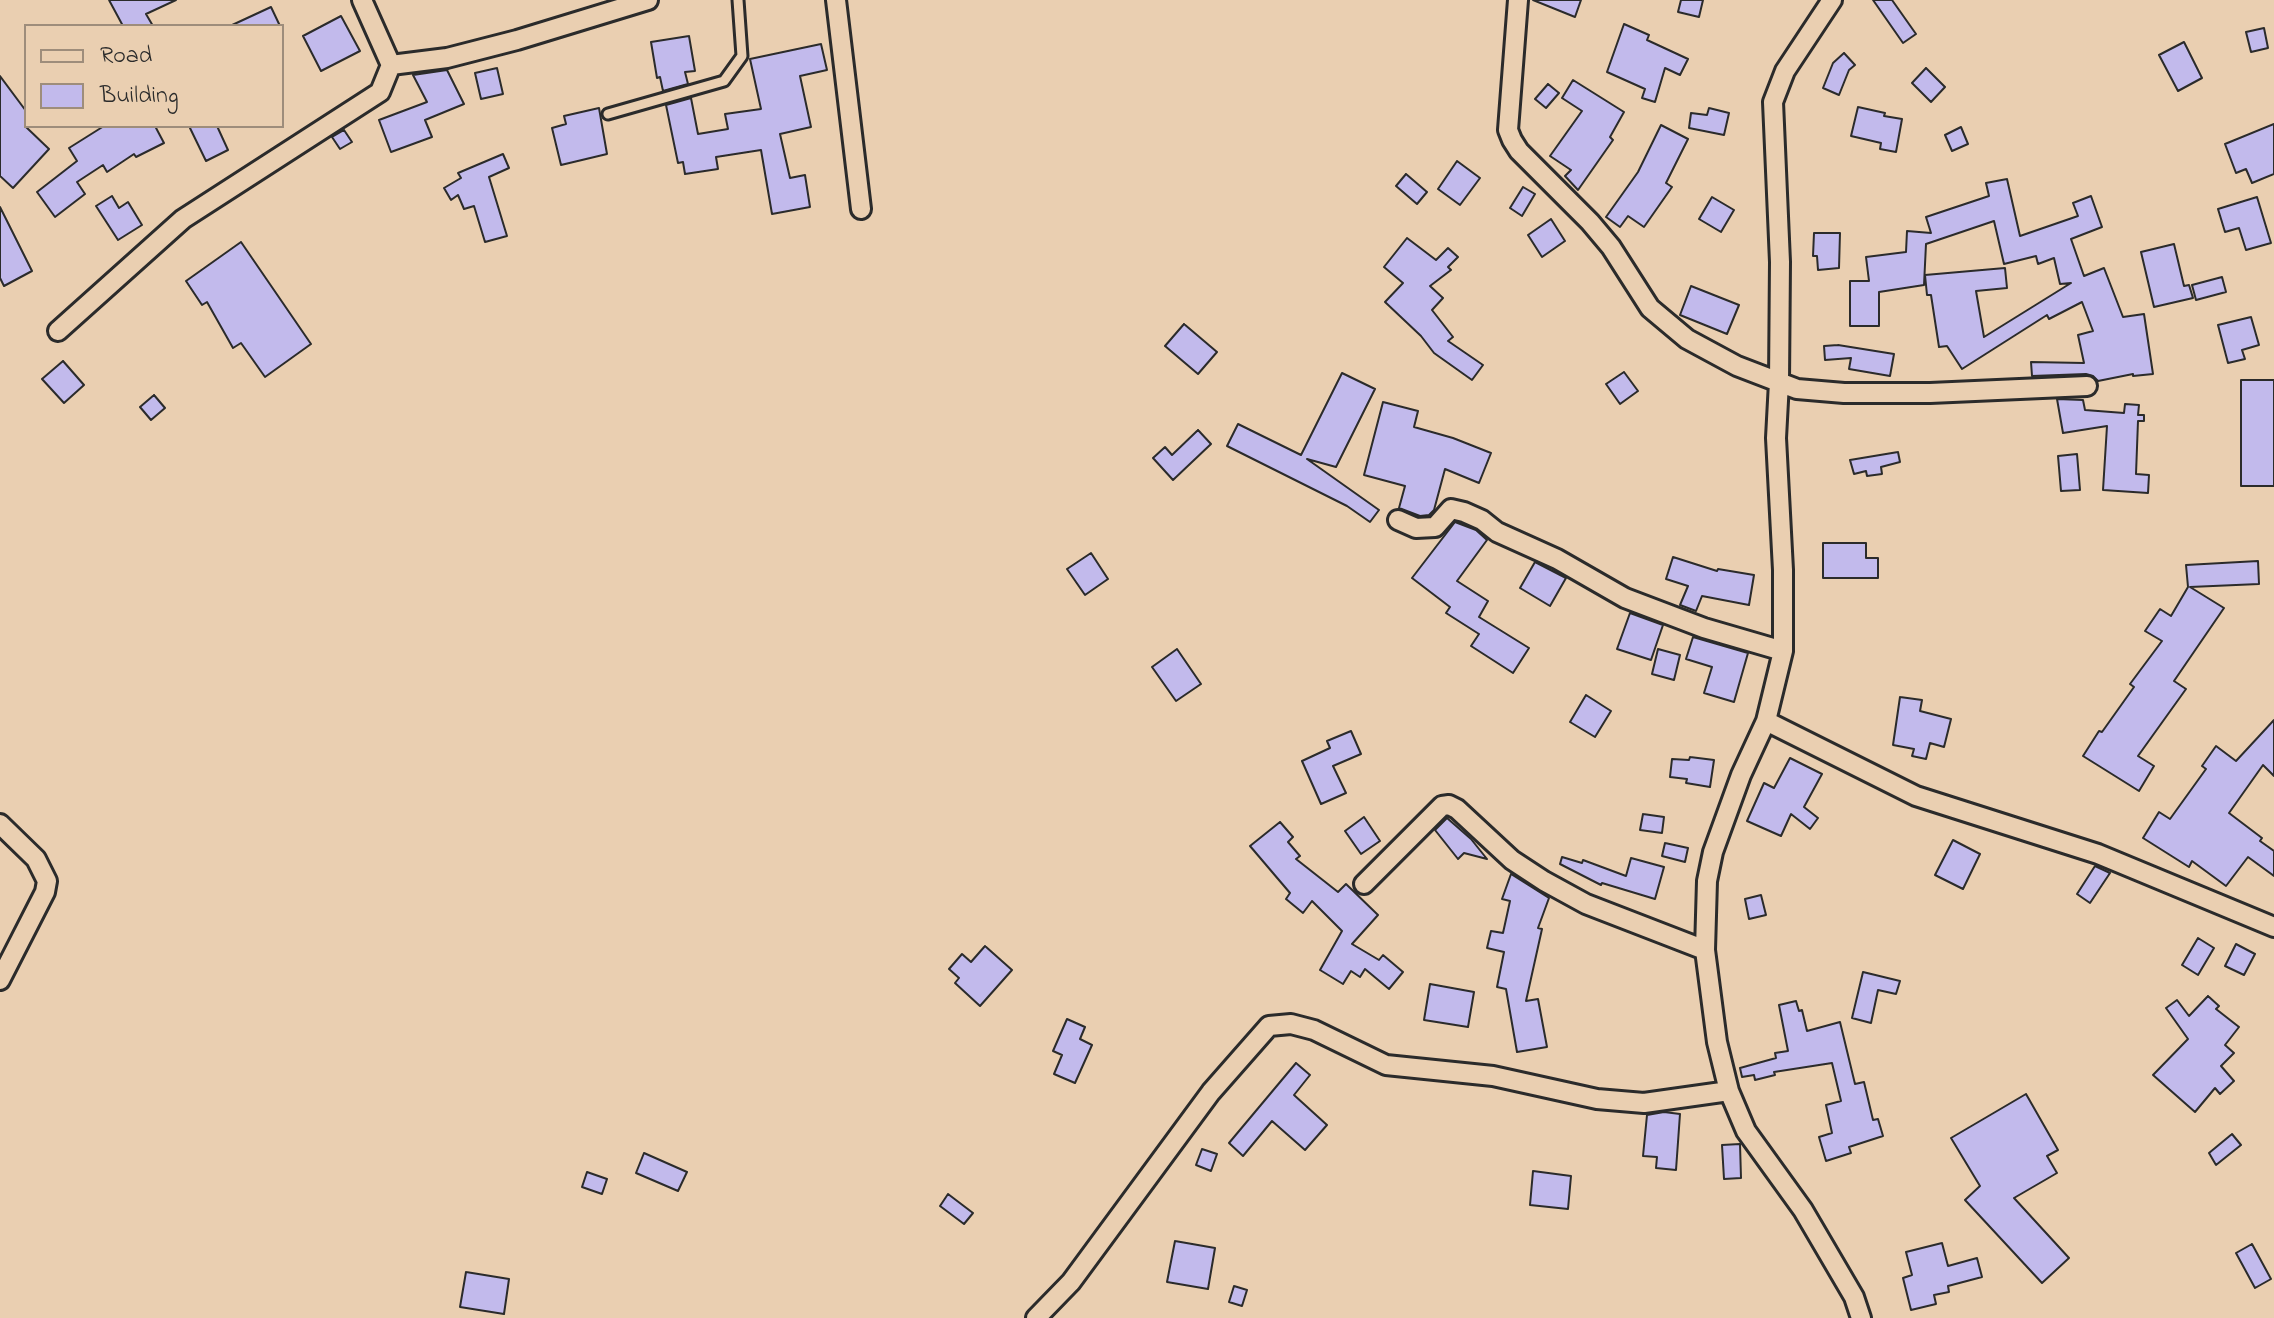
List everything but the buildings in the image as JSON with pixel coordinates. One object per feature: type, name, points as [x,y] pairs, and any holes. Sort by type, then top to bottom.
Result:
[{"type":"street","points":[[58,331],[183,219],[380,92],[391,65],[362,0]]},
{"type":"street","points":[[391,65],[447,58],[648,0]]},
{"type":"street","points":[[836,0],[861,209]]},
{"type":"street","points":[[1518,0],[1508,130],[1519,151],[1590,222],[1611,247],[1650,308],[1674,330],[1737,366],[1797,389],[1844,393],[1930,393],[2087,386]]},
{"type":"street","points":[[1832,0],[1785,71],[1773,102],[1780,262],[1776,438],[1783,570],[1783,651],[1766,721],[1741,775],[1713,852],[1707,881],[1705,950],[1717,1042],[1729,1091],[1746,1131],[1803,1210],[1854,1297],[1861,1318]]},
{"type":"street","points":[[1398,520],[1416,528],[1435,527],[1451,509],[1464,512],[1625,598],[1704,628],[1783,651]]},
{"type":"street","points":[[1766,721],[1916,796],[2098,854],[2274,927]]},
{"type":"street","points":[[1364,884],[1442,806],[1449,805],[1512,860],[1544,881],[1586,904],[1705,950]]},
{"type":"street","points":[[0,824],[36,859],[47,881],[45,892],[0,980]]},
{"type":"street","points":[[1036,1318],[1071,1282],[1211,1092],[1269,1026],[1291,1024],[1314,1030],[1386,1065],[1493,1076],[1597,1099],[1644,1103],[1729,1091]]},
{"type":"lane","points":[[608,114],[724,81],[742,56],[738,0]]}]
